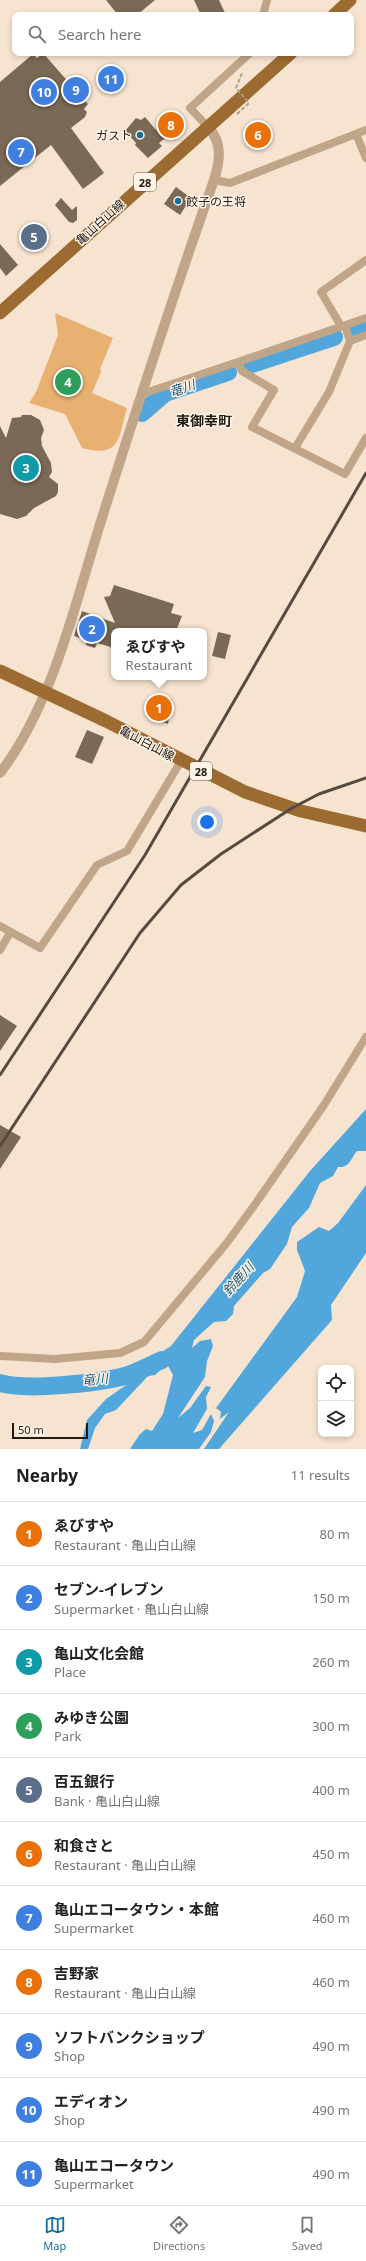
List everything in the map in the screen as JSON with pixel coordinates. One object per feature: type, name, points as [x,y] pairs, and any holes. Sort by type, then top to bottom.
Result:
[{"type":"main road","points":[[337,12],[350,0]]},
{"type":"main road","name":"亀山白山線","points":[[0,313],[288,56]]},
{"type":"main road","name":"亀山白山線","points":[[0,671],[46,692],[259,798],[301,811],[366,826]]},
{"type":"street","points":[[264,12],[267,0]]},
{"type":"street","points":[[0,774],[20,744],[46,692],[142,394],[214,180],[219,149],[215,135],[190,108],[247,56]]},
{"type":"street","points":[[214,180],[230,183],[366,130]]},
{"type":"street","points":[[356,134],[366,158]]},
{"type":"street","points":[[350,341],[343,326],[321,292],[366,260]]},
{"type":"street","points":[[142,394],[366,318]]},
{"type":"street","points":[[295,448],[329,392],[350,341],[366,335]]},
{"type":"street","points":[[238,362],[242,371],[274,390],[252,426],[345,474],[366,438]]},
{"type":"street","points":[[0,926],[10,933],[40,948],[97,865],[127,851],[182,761]]},
{"type":"street","points":[[0,950],[10,933]]},
{"type":"street","points":[[0,1356],[55,1359],[120,1353],[144,1342],[226,1244],[256,1203],[324,1105],[366,1037]]},
{"type":"path","points":[[237,114],[249,103],[236,88],[242,73]]},
{"type":"shaded area","points":[[55,313],[113,338],[92,393],[127,408],[119,437],[111,448],[95,450],[82,448],[65,414],[29,403],[36,392],[58,335]]},
{"type":"water","name":"鈴鹿川","points":[[366,1109],[366,1151],[357,1151],[348,1164],[338,1167],[333,1176],[320,1183],[309,1208],[292,1227],[287,1244],[270,1269],[263,1273],[234,1306],[233,1314],[226,1321],[214,1322],[194,1340],[192,1348],[200,1341],[211,1339],[213,1346],[207,1361],[205,1377],[178,1418],[190,1408],[206,1386],[211,1387],[206,1397],[207,1409],[193,1433],[202,1430],[211,1414],[214,1421],[211,1432],[199,1449],[130,1449],[140,1434],[146,1429],[152,1431],[163,1414],[173,1375],[167,1364],[155,1375],[148,1376],[116,1410],[105,1414],[95,1428],[88,1449],[80,1449],[87,1420],[106,1399],[129,1383],[144,1363],[171,1346],[310,1171]]},
{"type":"water","points":[[366,1185],[366,1253],[331,1305],[332,1320],[219,1449],[204,1449],[229,1412],[220,1419],[221,1412],[216,1408],[297,1297],[305,1271],[297,1250],[297,1242],[319,1227],[329,1231],[338,1223]]},
{"type":"building","points":[[106,0],[155,0],[141,12],[116,12]]},
{"type":"building","points":[[194,0],[219,0],[225,12],[200,12]]},
{"type":"building","points":[[31,56],[35,56],[37,58],[39,56],[46,56],[71,85],[81,76],[91,88],[81,97],[88,104],[84,109],[87,112],[85,117],[71,128],[104,173],[83,189],[51,145],[0,186],[0,82]]},
{"type":"building","points":[[174,114],[182,125],[159,143],[162,146],[148,158],[135,145],[136,143],[125,131],[136,118],[141,120],[145,117],[156,130]]},
{"type":"building","name":"餃子の王将","points":[[176,187],[191,198],[180,215],[164,204]]},
{"type":"building","points":[[61,198],[72,210],[77,206],[77,220],[73,223],[69,222],[55,205]]},
{"type":"building","points":[[34,223],[49,240],[36,251],[22,235]]},
{"type":"building","points":[[0,244],[18,265],[6,276],[0,268]]},
{"type":"building","points":[[22,415],[31,415],[40,420],[44,430],[41,438],[42,446],[51,463],[52,472],[49,477],[58,484],[58,492],[56,496],[34,508],[26,516],[17,519],[0,514],[0,426],[6,438],[12,418],[21,417]]},
{"type":"building","points":[[114,585],[174,604],[171,613],[182,616],[177,628],[111,628],[111,647],[97,643],[95,648],[86,645],[87,640],[74,636],[82,611],[115,623],[104,597],[110,596]]},
{"type":"building","points":[[218,632],[231,635],[225,659],[212,656]]},
{"type":"building","points":[[152,695],[172,699],[168,712],[170,713],[168,724],[149,717]]},
{"type":"building","points":[[87,730],[104,737],[92,764],[75,757]]},
{"type":"building","points":[[0,1015],[17,1026],[0,1051]]},
{"type":"building","points":[[0,1125],[21,1137],[0,1169]]},
{"type":"waterway","name":"竜川","points":[[352,331],[366,326]]},
{"type":"waterway","name":"竜川","points":[[252,364],[334,337]]},
{"type":"waterway","name":"竜川","points":[[142,413],[165,393],[228,372]]},
{"type":"waterway","name":"竜川","points":[[0,1383],[44,1386],[113,1379],[125,1376],[162,1360]]},
{"type":"railway","points":[[0,1075],[145,855],[366,473]]},
{"type":"railway","points":[[0,1146],[140,933],[181,885],[221,854],[292,808],[319,794],[366,778]]},
{"type":"place","name":"亀山エコータウン","points":[[111,79]]},
{"type":"place","name":"ソフトバンクショップ","points":[[76,90]]},
{"type":"place","name":"エディオン","points":[[44,92]]},
{"type":"place","name":"吉野家","points":[[171,125]]},
{"type":"place","name":"ガスト","points":[[140,135]]},
{"type":"place","name":"和食さと","points":[[258,135]]},
{"type":"place","name":"亀山エコータウン・本館","points":[[21,152]]},
{"type":"place","name":"餃子の王将","points":[[178,201]]},
{"type":"place","name":"百五銀行","points":[[34,237]]},
{"type":"place","name":"みゆき公園","points":[[68,382]]},
{"type":"place","name":"亀山文化会館","points":[[26,468]]},
{"type":"place","name":"セブン-イレブン","points":[[92,629]]},
{"type":"place","name":"ゑびすや","points":[[159,708]]},
{"type":"district","name":"東御幸町","points":[[204,420]]}]
